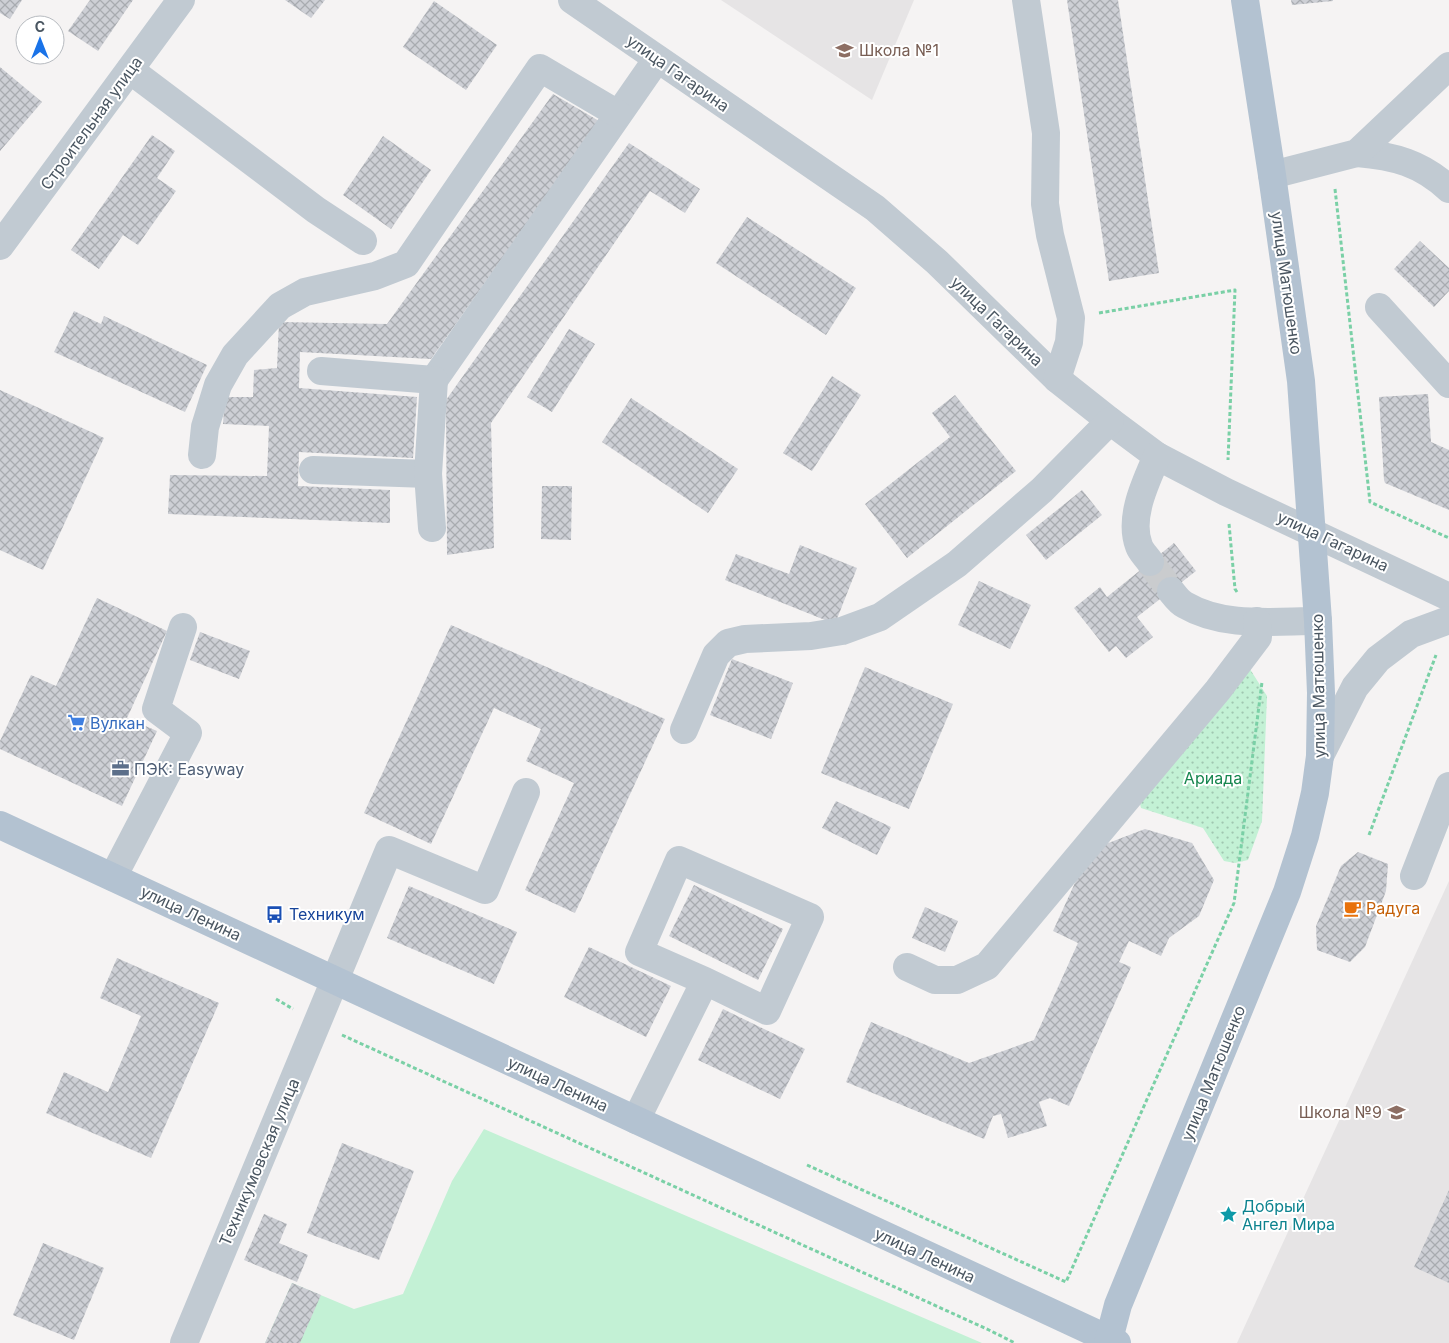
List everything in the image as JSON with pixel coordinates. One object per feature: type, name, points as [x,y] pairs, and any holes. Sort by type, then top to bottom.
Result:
[{"type":"main road","name":"улица Матюшенко","points":[[1111,1342],[1118,1305],[1287,892],[1306,836],[1315,794],[1320,756],[1321,693],[1318,621],[1301,381],[1245,0]]},
{"type":"main road","name":"улица Ленина","points":[[0,825],[1111,1342]]},
{"type":"street","name":"Строительная улица","points":[[0,246],[181,0]]},
{"type":"street","name":"улица Гагарина","points":[[572,0],[874,208],[937,262],[1057,379],[1157,456],[1226,492],[1449,597]]},
{"type":"street","points":[[1026,0],[1046,133],[1045,204],[1050,235],[1071,318],[1069,342],[1057,379]]},
{"type":"street","points":[[432,528],[428,474],[434,380],[657,59]]},
{"type":"street","points":[[1344,156],[1449,66]]},
{"type":"street","points":[[202,455],[205,428],[218,385],[235,355],[280,306],[305,292],[375,276],[406,264],[540,68],[618,114]]},
{"type":"street","points":[[130,70],[316,210],[363,241]]},
{"type":"street","points":[[1272,175],[1344,156],[1385,155],[1405,161],[1442,182],[1449,189]]},
{"type":"street","points":[[1379,307],[1449,384]]},
{"type":"street","points":[[321,371],[434,380]]},
{"type":"street","points":[[684,730],[716,655],[728,643],[745,639],[811,636],[834,632],[880,616],[957,564],[1042,490],[1110,421]]},
{"type":"street","points":[[1150,562],[1139,546],[1136,528],[1139,500],[1157,456]]},
{"type":"street","points":[[313,470],[428,474]]},
{"type":"street","points":[[1171,591],[1183,604],[1207,615],[1229,619],[1257,629],[1318,621]]},
{"type":"street","points":[[1320,756],[1355,687],[1378,659],[1411,634],[1449,620]]},
{"type":"street","points":[[113,877],[188,733],[156,709],[183,627]]},
{"type":"street","points":[[907,968],[936,980],[957,980],[987,966],[1212,697],[1257,629]]},
{"type":"street","points":[[1414,876],[1449,786]]},
{"type":"street","name":"Техникумовская улица","points":[[184,1343],[389,850],[485,890],[526,792]]},
{"type":"street","points":[[679,860],[810,917],[767,1012],[705,980],[639,952],[679,860]]},
{"type":"street","points":[[636,1120],[705,980]]},
{"type":"path","points":[[1344,156],[1370,502],[1449,538]]},
{"type":"path","points":[[1066,1282],[1234,903],[1265,656],[1257,629],[1235,589],[1226,492],[1235,290],[1071,318]]},
{"type":"path","points":[[1369,835],[1439,649]]},
{"type":"path","points":[[276,999],[316,1024],[1015,1343]]},
{"type":"shaded area","name":"Школа №1","points":[[721,0],[914,0],[872,100]]},
{"type":"shaded area","name":"Школа №9","points":[[1449,881],[1449,1343],[1237,1343]]},
{"type":"green space","name":"Ариада","points":[[1248,666],[1267,696],[1262,821],[1248,860],[1235,863],[1224,861],[1203,828],[1141,808],[1136,787]]},
{"type":"green space","points":[[484,1129],[982,1343],[265,1343],[292,1283],[354,1309],[403,1294],[452,1181]]},
{"type":"building","points":[[0,0],[22,0],[10,19],[0,13]]},
{"type":"building","points":[[90,0],[133,0],[98,51],[68,31]]},
{"type":"building","points":[[285,0],[325,0],[311,18]]},
{"type":"building","points":[[1067,0],[1118,0],[1159,273],[1109,281]]},
{"type":"building","points":[[1291,0],[1333,0],[1333,1],[1292,5]]},
{"type":"building","points":[[434,1],[497,45],[466,90],[403,47]]},
{"type":"building","points":[[0,67],[42,102],[0,151]]},
{"type":"building","points":[[553,94],[599,121],[431,359],[300,352],[299,388],[417,397],[413,458],[299,452],[298,486],[390,490],[390,523],[168,514],[170,475],[267,476],[269,426],[223,424],[225,397],[253,397],[254,370],[277,368],[279,322],[387,324]]},
{"type":"building","points":[[152,135],[175,151],[157,178],[176,191],[138,245],[123,235],[99,269],[71,250]]},
{"type":"building","points":[[383,136],[431,170],[391,229],[343,195]]},
{"type":"building","points":[[629,143],[700,189],[685,213],[650,191],[491,423],[494,548],[447,555],[446,400]]},
{"type":"building","points":[[747,217],[856,288],[826,335],[716,263]]},
{"type":"building","points":[[1420,241],[1449,268],[1449,291],[1434,307],[1394,269]]},
{"type":"building","points":[[74,311],[101,324],[104,316],[207,365],[185,412],[54,352]]},
{"type":"building","points":[[569,329],[595,344],[552,412],[527,397]]},
{"type":"building","points":[[832,376],[861,395],[812,471],[783,453]]},
{"type":"building","points":[[0,390],[104,438],[43,570],[0,550]]},
{"type":"building","points":[[1428,394],[1431,442],[1449,450],[1449,510],[1385,483],[1384,480],[1379,397]]},
{"type":"building","points":[[955,395],[1016,471],[907,558],[865,504],[950,437],[932,413]]},
{"type":"building","points":[[631,398],[738,469],[708,513],[602,442]]},
{"type":"building","points":[[542,486],[572,486],[571,540],[541,539]]},
{"type":"building","points":[[1082,490],[1102,515],[1046,560],[1026,535]]},
{"type":"building","points":[[1174,543],[1196,571],[1137,617],[1153,637],[1126,658],[1116,646],[1109,652],[1074,608],[1100,587],[1107,597]]},
{"type":"building","points":[[800,545],[857,568],[835,624],[725,580],[736,554],[789,574]]},
{"type":"building","points":[[979,581],[1031,605],[1010,649],[958,625]]},
{"type":"building","points":[[97,598],[167,631],[127,718],[157,731],[122,806],[0,749],[0,741],[31,675],[56,686]]},
{"type":"building","points":[[451,625],[665,719],[575,913],[525,890],[574,783],[526,761],[541,729],[494,708],[431,844],[364,813]]},
{"type":"building","points":[[200,632],[250,651],[239,679],[190,660]]},
{"type":"building","points":[[732,659],[793,683],[771,739],[710,715]]},
{"type":"building","points":[[865,667],[953,704],[909,809],[821,773]]},
{"type":"building","points":[[836,801],[891,827],[877,855],[822,828]]},
{"type":"building","points":[[1145,829],[1192,843],[1214,880],[1199,916],[1169,938],[1161,956],[1129,941],[1119,962],[1131,967],[1069,1106],[1050,1098],[1039,1102],[1047,1126],[1008,1138],[1001,1114],[993,1116],[984,1139],[846,1082],[871,1022],[969,1063],[1034,1040],[1078,943],[1053,931],[1090,850]]},
{"type":"building","name":"Радуга","points":[[1358,852],[1388,864],[1386,891],[1365,947],[1350,962],[1317,950],[1316,926],[1341,866]]},
{"type":"building","points":[[694,885],[783,929],[758,980],[669,936]]},
{"type":"building","points":[[409,886],[517,932],[494,984],[387,938]]},
{"type":"building","points":[[925,907],[958,921],[945,952],[912,938]]},
{"type":"building","points":[[589,947],[671,986],[646,1037],[564,997]]},
{"type":"building","points":[[117,958],[219,1003],[151,1158],[46,1113],[64,1072],[108,1092],[141,1016],[100,998]]},
{"type":"building","points":[[723,1009],[805,1049],[780,1099],[698,1060]]},
{"type":"building","points":[[342,1143],[414,1171],[379,1260],[307,1233]]},
{"type":"building","points":[[1449,1190],[1449,1283],[1414,1267]]},
{"type":"building","points":[[264,1214],[287,1224],[279,1243],[308,1255],[297,1282],[244,1260]]},
{"type":"building","points":[[43,1243],[104,1268],[74,1340],[13,1315]]},
{"type":"building","points":[[292,1283],[321,1295],[300,1343],[265,1343]]},
{"type":"tunnel","points":[[1150,562],[1171,591]]},
{"type":"place","name":"Школа №1","points":[[845,50]]},
{"type":"place","name":"Вулкан","points":[[76,723]]},
{"type":"place","name":"ПЭК: Easyway","points":[[120,769]]},
{"type":"place","name":"Радуга","points":[[1352,908]]},
{"type":"place","name":"Техникум","points":[[275,914]]},
{"type":"place","name":"Школа №9","points":[[1396,1112]]},
{"type":"place","name":"Добрый Ангел Мира","points":[[1228,1215]]}]
